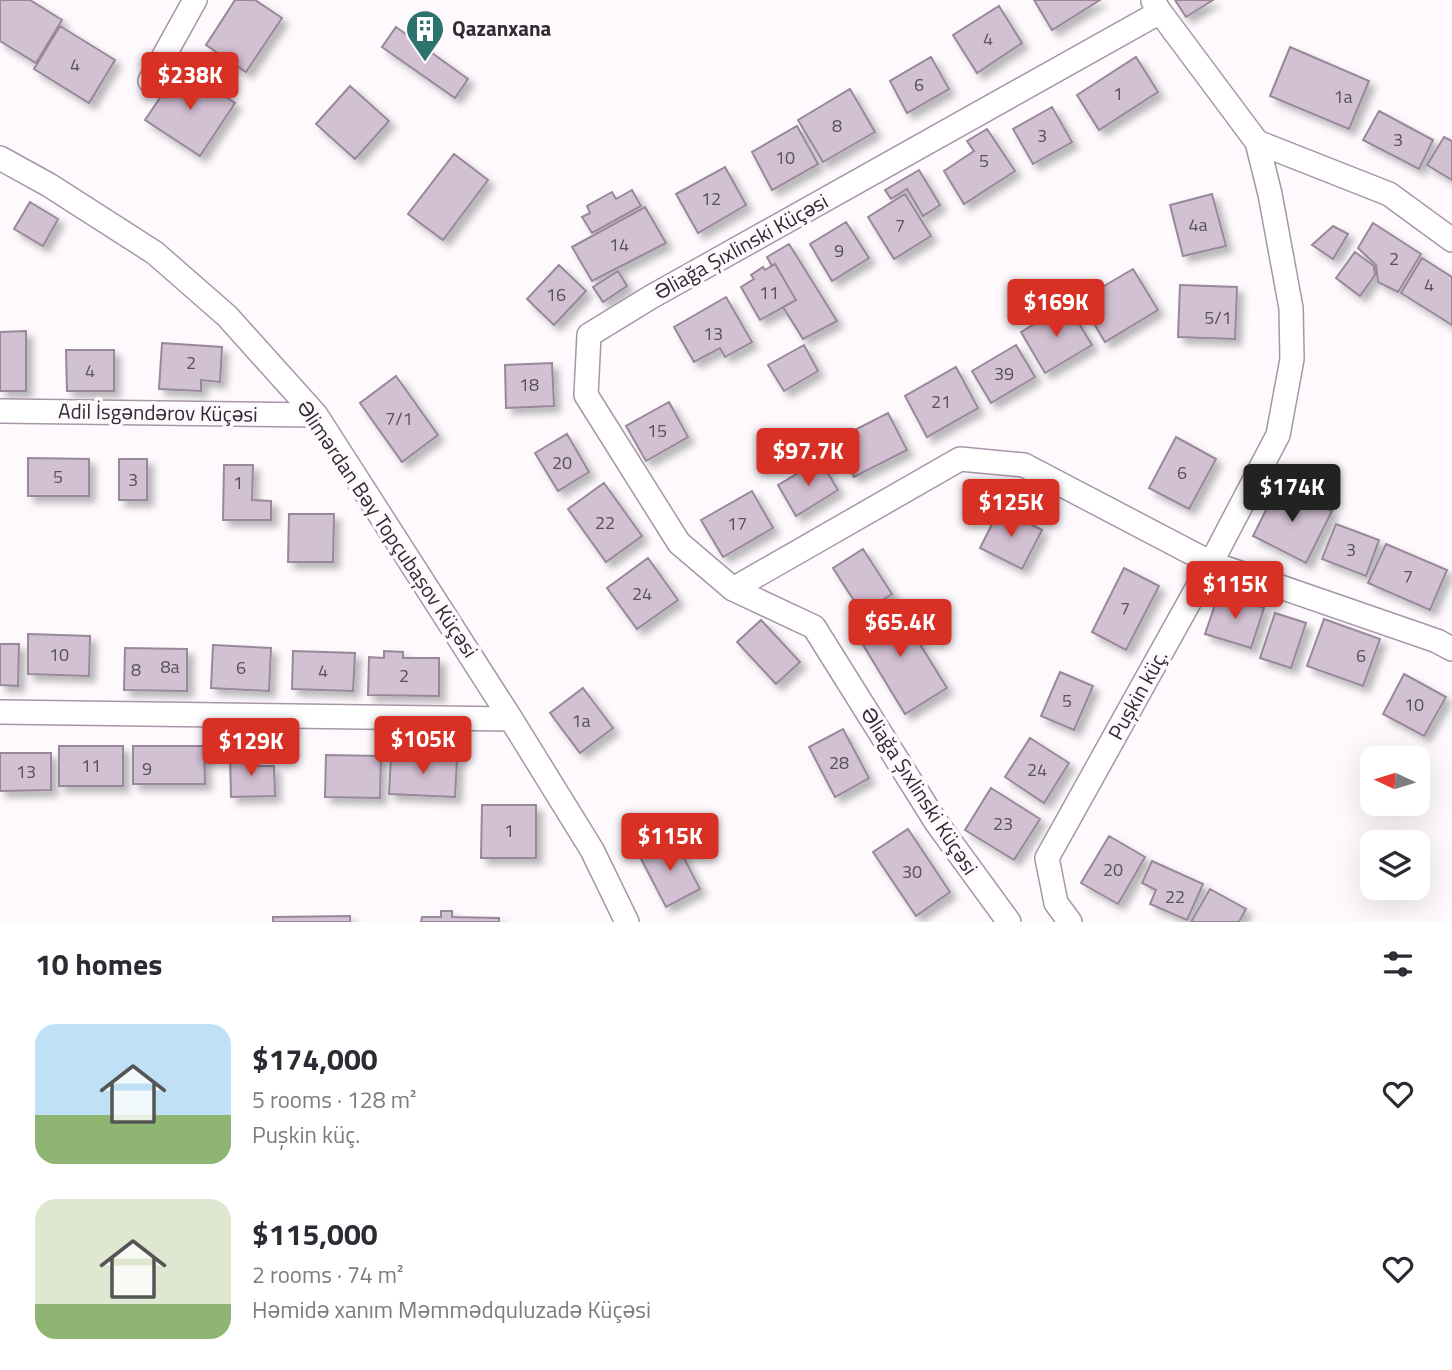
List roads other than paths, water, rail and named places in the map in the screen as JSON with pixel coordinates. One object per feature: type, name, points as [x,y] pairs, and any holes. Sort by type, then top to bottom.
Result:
[{"type":"street","points":[[150,80],[195,0]]},
{"type":"street","points":[[1156,6],[1257,142],[1389,194],[1452,240]]},
{"type":"street","name":"Əliağa Şıxlinski Küçəsi","points":[[1009,922],[936,822],[814,628],[733,589],[679,543],[586,395],[589,335],[1156,6]]},
{"type":"street","name":"Puşkin küç.","points":[[1070,922],[1056,903],[1047,858],[1211,563],[1278,435],[1292,359],[1291,309],[1270,194],[1257,142]]},
{"type":"street","name":"Əlimərdan Bəy Topçubaşov Küçəsi","points":[[0,158],[155,253],[227,316],[316,415],[592,850],[627,922]]},
{"type":"street","name":"Adil İsgəndərov Küçəsi","points":[[0,411],[316,415]]},
{"type":"street","points":[[733,589],[960,460],[1024,465],[1211,563],[1437,641],[1452,649]]},
{"type":"street","points":[[0,712],[511,719]]},
{"type":"place","name":"Qazanxana","points":[[425,63]]}]
